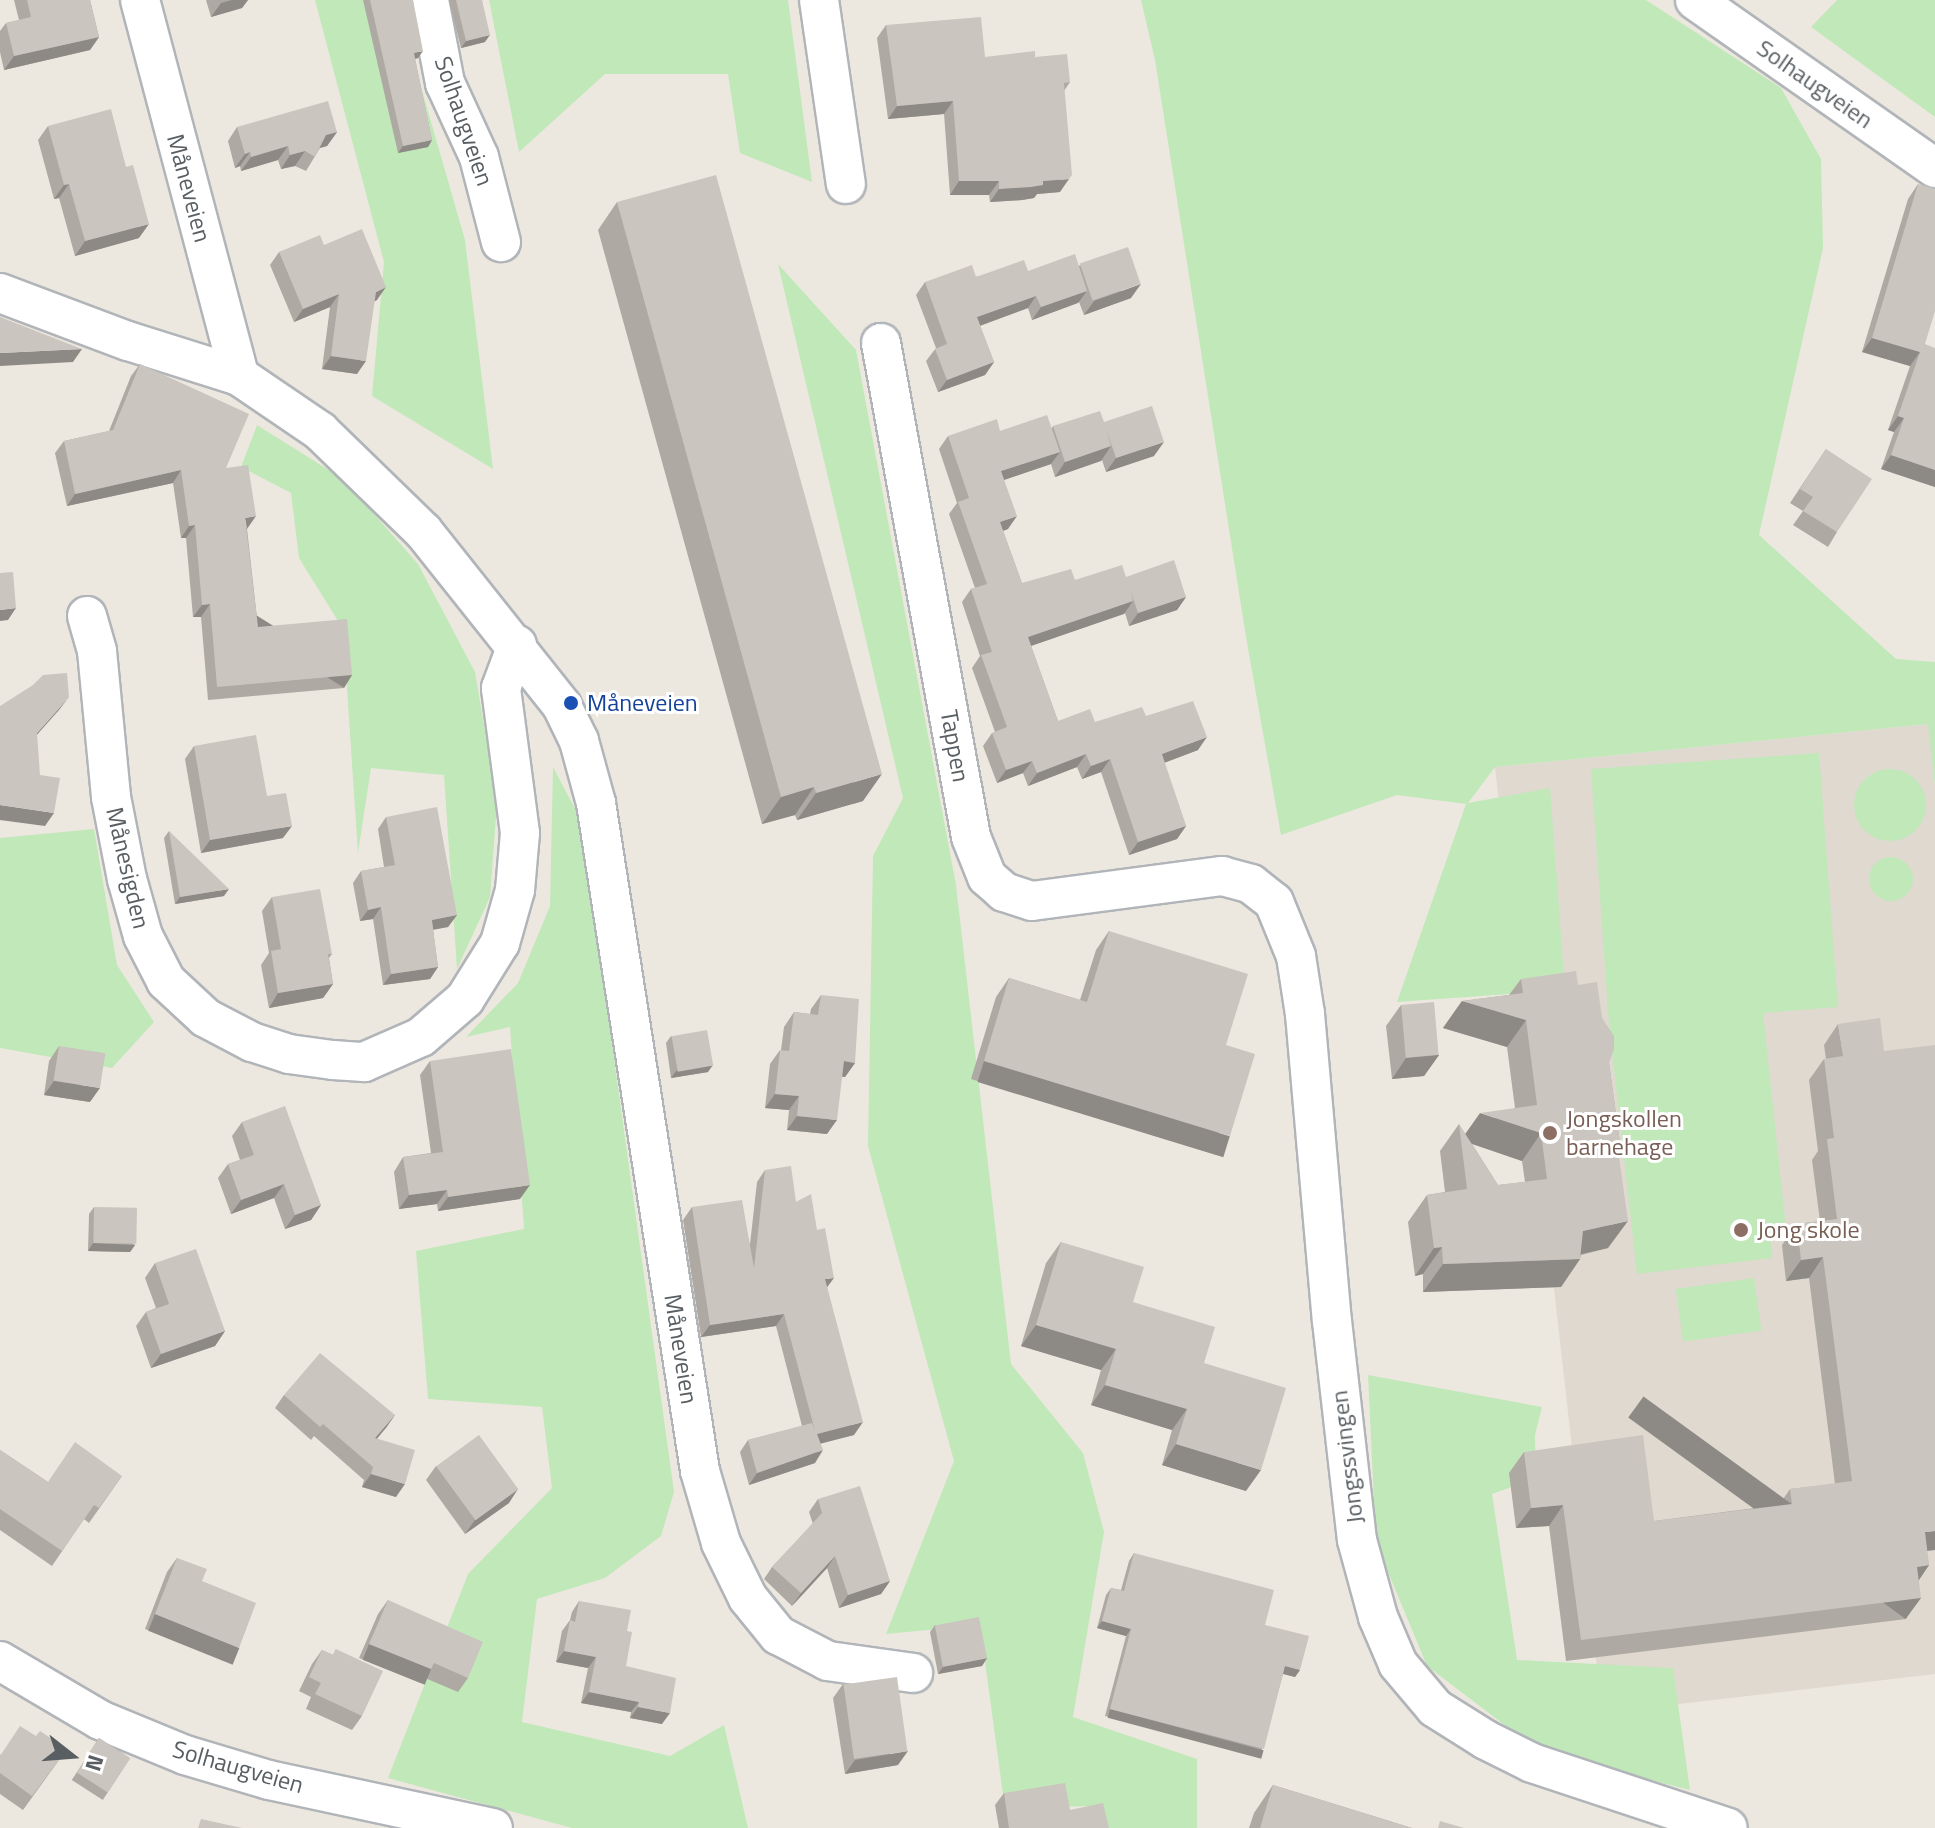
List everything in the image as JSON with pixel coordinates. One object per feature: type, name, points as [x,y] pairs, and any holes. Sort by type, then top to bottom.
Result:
[{"type":"street","name":"Måneveien","points":[[140,0],[239,376]]},
{"type":"street","name":"Solhaugveien","points":[[429,0],[445,83],[479,157],[501,242]]},
{"type":"street","points":[[819,0],[846,184]]},
{"type":"street","name":"Solhaugveien","points":[[1695,0],[1935,168]]},
{"type":"street","name":"Måneveien","points":[[0,293],[128,341],[239,376],[320,431],[375,481],[423,531],[517,645],[562,706],[579,741],[596,803],[700,1471],[721,1543],[748,1598],[778,1635],[828,1661],[913,1673]]},
{"type":"street","name":"Tappen","points":[[881,343],[971,837],[987,877],[1004,892],[1032,901],[1222,876],[1251,884]]},
{"type":"street","name":"Månesigden","points":[[87,616],[97,651],[111,797],[127,879],[143,936],[166,981],[206,1018],[252,1042],[289,1054],[333,1060],[364,1062],[421,1037],[465,999],[500,943],[515,890],[520,833],[501,688],[517,645]]},
{"type":"street","name":"Jongssvingen","points":[[1251,884],[1274,902],[1296,956],[1305,1014],[1332,1321],[1357,1540],[1378,1617],[1398,1664],[1435,1708],[1486,1740],[1532,1763],[1728,1828]]},
{"type":"street","name":"Solhaugveien","points":[[0,1661],[100,1720],[185,1755],[269,1780],[493,1828]]},
{"type":"shaded area","name":"Jong skole","points":[[1929,724],[1935,787],[1935,1674],[1602,1713],[1495,767]]},
{"type":"green space","points":[[315,0],[396,0],[465,240],[493,469],[372,396],[384,262]]},
{"type":"green space","points":[[489,0],[788,0],[812,182],[740,153],[728,74],[605,74],[519,152]]},
{"type":"green space","points":[[1141,0],[1646,0],[1781,88],[1821,159],[1823,248],[1759,535],[1896,659],[1935,662],[1935,786],[1928,724],[1495,767],[1468,803],[1550,788],[1565,990],[1397,1002],[1466,804],[1397,795],[1281,835],[1246,637],[1155,60]]},
{"type":"green space","points":[[1837,0],[1935,0],[1935,117],[1811,27]]},
{"type":"green space","points":[[778,264],[856,350],[956,885],[1011,1364],[1083,1453],[1104,1532],[1073,1717],[1197,1759],[1197,1828],[1094,1828],[1089,1806],[1005,1809],[980,1625],[886,1634],[954,1461],[868,1146],[873,856],[903,798]]},
{"type":"green space","points":[[257,425],[343,479],[418,564],[475,672],[497,803],[490,897],[457,969],[444,775],[371,768],[358,853],[343,629],[299,558],[291,493],[241,467]]},
{"type":"green space","points":[[1819,753],[1838,1007],[1763,1013],[1786,1229],[1770,1231],[1772,1258],[1637,1274],[1609,1024],[1591,769]]},
{"type":"green space","points":[[553,767],[581,820],[674,1492],[661,1536],[605,1578],[537,1599],[522,1722],[670,1756],[724,1725],[748,1828],[572,1828],[388,1778],[468,1574],[552,1488],[542,1407],[428,1399],[416,1251],[524,1229],[510,1027],[466,1037],[518,983],[550,906]]},
{"type":"green space","points":[[1890,769],[1910,775],[1920,785],[1926,805],[1920,825],[1910,835],[1890,841],[1870,835],[1860,825],[1854,805],[1860,785],[1870,775]]},
{"type":"green space","points":[[94,829],[117,965],[154,1022],[112,1068],[0,1048],[0,838]]},
{"type":"green space","points":[[1891,857],[1907,863],[1913,879],[1907,895],[1891,901],[1875,895],[1869,879],[1875,863]]},
{"type":"green space","points":[[1754,1278],[1761,1330],[1683,1341],[1676,1289]]},
{"type":"green space","points":[[1368,1375],[1542,1407],[1535,1435],[1536,1478],[1492,1494],[1517,1660],[1673,1668],[1690,1790],[1540,1752],[1427,1666],[1376,1543]]},
{"type":"building","points":[[27,0],[90,0],[99,37],[14,56],[6,23],[31,17]]},
{"type":"building","points":[[370,0],[413,0],[423,51],[414,53],[432,140],[403,146]]},
{"type":"building","points":[[456,0],[482,0],[490,35],[466,41]]},
{"type":"building","points":[[981,17],[985,57],[1035,51],[1035,57],[1067,54],[1070,82],[1064,83],[1072,175],[1069,179],[1043,181],[1043,185],[1031,187],[999,189],[999,181],[959,181],[953,101],[897,106],[886,25]]},
{"type":"building","points":[[328,101],[337,132],[326,135],[315,157],[305,151],[290,155],[288,146],[251,157],[250,152],[245,154],[237,127]]},
{"type":"building","points":[[111,109],[126,167],[133,165],[149,224],[85,241],[69,184],[64,185],[48,126]]},
{"type":"building","points":[[716,175],[882,774],[816,793],[814,787],[781,797],[617,202]]},
{"type":"building","points":[[1918,184],[1935,189],[1935,311],[1925,344],[1935,348],[1935,470],[1891,455],[1904,418],[1898,416],[1920,352],[1872,338]]},
{"type":"building","points":[[362,229],[386,287],[376,292],[366,361],[331,356],[339,294],[303,309],[279,252],[320,235],[324,245]]},
{"type":"building","points":[[1128,247],[1141,284],[1092,300],[1080,264]]},
{"type":"building","points":[[1075,254],[1087,291],[1041,307],[1036,296],[977,317],[994,362],[947,380],[935,349],[947,344],[925,282],[972,265],[976,277],[1024,260],[1028,271]]},
{"type":"building","points":[[0,317],[82,349],[0,353]]},
{"type":"building","points":[[140,364],[249,414],[226,468],[248,465],[256,516],[245,518],[258,627],[347,619],[352,675],[217,687],[210,604],[202,605],[195,525],[189,526],[181,470],[75,494],[64,441],[113,430]]},
{"type":"building","points":[[1152,406],[1164,442],[1116,458],[1106,429],[1111,446],[1065,462],[1053,426],[1100,411],[1104,422]]},
{"type":"building","points":[[1047,415],[1060,452],[1001,471],[1017,516],[1000,522],[1022,583],[1071,569],[1075,580],[1122,565],[1126,577],[1174,560],[1186,597],[1138,613],[1131,592],[1133,601],[1028,637],[1058,721],[1090,709],[1095,722],[1142,707],[1146,716],[1193,701],[1207,737],[1162,754],[1186,826],[1138,842],[1110,759],[1091,766],[1086,754],[1037,773],[1032,761],[1006,770],[992,733],[1007,727],[981,655],[992,652],[971,589],[987,584],[958,502],[969,498],[948,436],[997,419],[1000,431]]},
{"type":"building","points":[[1826,449],[1872,479],[1837,532],[1803,511],[1813,497],[1800,489]]},
{"type":"building","points":[[13,572],[16,608],[0,610],[0,573]]},
{"type":"building","points":[[67,673],[69,697],[37,733],[40,775],[60,778],[54,813],[0,805],[0,706],[43,675]]},
{"type":"building","points":[[256,735],[267,796],[286,793],[292,826],[210,840],[194,746]]},
{"type":"building","points":[[437,807],[457,915],[432,920],[438,967],[391,974],[381,907],[368,910],[361,871],[395,865],[386,817]]},
{"type":"building","points":[[169,831],[229,889],[180,897]]},
{"type":"building","points":[[320,889],[332,954],[328,954],[333,984],[278,993],[271,951],[281,949],[272,897]]},
{"type":"building","points":[[1109,931],[1248,974],[1226,1045],[1255,1054],[1230,1136],[984,1061],[1009,978],[1087,1002]]},
{"type":"building","points":[[1576,971],[1578,985],[1597,982],[1602,1018],[1614,1036],[1609,1063],[1628,1221],[1583,1231],[1580,1259],[1443,1264],[1442,1247],[1434,1248],[1427,1195],[1467,1189],[1459,1124],[1498,1185],[1547,1179],[1541,1133],[1480,1113],[1537,1105],[1526,1020],[1462,1001],[1523,993],[1521,979]]},
{"type":"building","points":[[821,995],[859,999],[855,1063],[844,1061],[837,1120],[797,1116],[799,1096],[775,1094],[780,1050],[789,1051],[794,1012],[818,1015]]},
{"type":"building","points":[[1434,1002],[1439,1055],[1406,1058],[1401,1005]]},
{"type":"building","points":[[1880,1018],[1884,1051],[1935,1045],[1935,1531],[1925,1532],[1929,1565],[1917,1567],[1921,1598],[1581,1640],[1563,1505],[1531,1508],[1524,1452],[1643,1435],[1654,1521],[1792,1504],[1790,1489],[1852,1481],[1823,1257],[1801,1260],[1797,1224],[1837,1219],[1827,1139],[1834,1138],[1824,1059],[1843,1056],[1838,1024]]},
{"type":"building","points":[[707,1030],[713,1065],[678,1072],[672,1036]]},
{"type":"building","points":[[59,1046],[105,1053],[100,1088],[54,1081]]},
{"type":"building","points":[[511,1049],[530,1185],[448,1197],[447,1190],[409,1195],[403,1157],[443,1152],[430,1061]]},
{"type":"building","points":[[285,1106],[321,1205],[295,1215],[284,1184],[241,1200],[228,1164],[254,1155],[242,1122]]},
{"type":"building","points":[[791,1166],[796,1202],[811,1194],[817,1230],[825,1228],[834,1278],[825,1279],[863,1422],[817,1434],[823,1450],[757,1473],[748,1440],[812,1423],[815,1431],[784,1314],[710,1325],[692,1207],[742,1200],[754,1268],[765,1170]]},
{"type":"building","points":[[94,1207],[137,1208],[136,1244],[93,1243]]},
{"type":"building","points":[[1061,1242],[1144,1267],[1133,1302],[1215,1327],[1204,1363],[1286,1388],[1261,1470],[1176,1444],[1187,1409],[1105,1385],[1116,1349],[1036,1325]]},
{"type":"building","points":[[196,1249],[225,1331],[161,1354],[146,1312],[169,1304],[155,1263]]},
{"type":"building","points":[[320,1353],[395,1415],[375,1438],[415,1450],[405,1484],[371,1474],[373,1467],[284,1395]]},
{"type":"building","points":[[479,1435],[518,1489],[476,1520],[436,1466]]},
{"type":"building","points":[[75,1442],[122,1476],[99,1508],[94,1505],[62,1551],[0,1509],[0,1450],[48,1482]]},
{"type":"building","points":[[860,1486],[890,1581],[848,1595],[835,1556],[801,1593],[772,1567],[822,1513],[818,1499]]},
{"type":"building","points":[[1134,1553],[1274,1590],[1265,1625],[1309,1636],[1300,1670],[1285,1666],[1264,1749],[1110,1709],[1131,1629],[1102,1621],[1111,1588],[1124,1591]]},
{"type":"building","points":[[177,1558],[207,1569],[202,1581],[256,1603],[239,1648],[155,1614]]},
{"type":"building","points":[[388,1600],[483,1642],[468,1678],[434,1663],[431,1669],[369,1644]]},
{"type":"building","points":[[579,1601],[631,1610],[627,1631],[632,1632],[626,1666],[676,1678],[670,1713],[638,1707],[639,1702],[589,1692],[596,1657],[564,1651],[570,1620],[575,1622]]},
{"type":"building","points":[[979,1617],[987,1658],[943,1667],[935,1626]]},
{"type":"building","points":[[336,1649],[383,1671],[362,1716],[315,1694],[321,1683],[309,1677],[322,1650],[333,1655]]},
{"type":"building","points":[[897,1677],[907,1751],[854,1759],[844,1685]]},
{"type":"building","points":[[20,1726],[36,1736],[40,1731],[67,1749],[32,1796],[0,1773],[0,1756]]},
{"type":"building","points":[[99,1738],[130,1758],[108,1793],[77,1772]]},
{"type":"building","points":[[1065,1783],[1070,1810],[1103,1803],[1109,1828],[1009,1828],[1004,1793]]},
{"type":"building","points":[[1273,1785],[1412,1828],[1260,1828]]},
{"type":"building","points":[[201,1819],[242,1828],[198,1828]]},
{"type":"building","points":[[1440,1821],[1464,1828],[1438,1828]]},
{"type":"place","name":"Måneveien","points":[[571,703]]},
{"type":"place","name":"Jongskollen barnehage","points":[[1550,1133]]},
{"type":"place","name":"Jong skole","points":[[1741,1230]]}]
